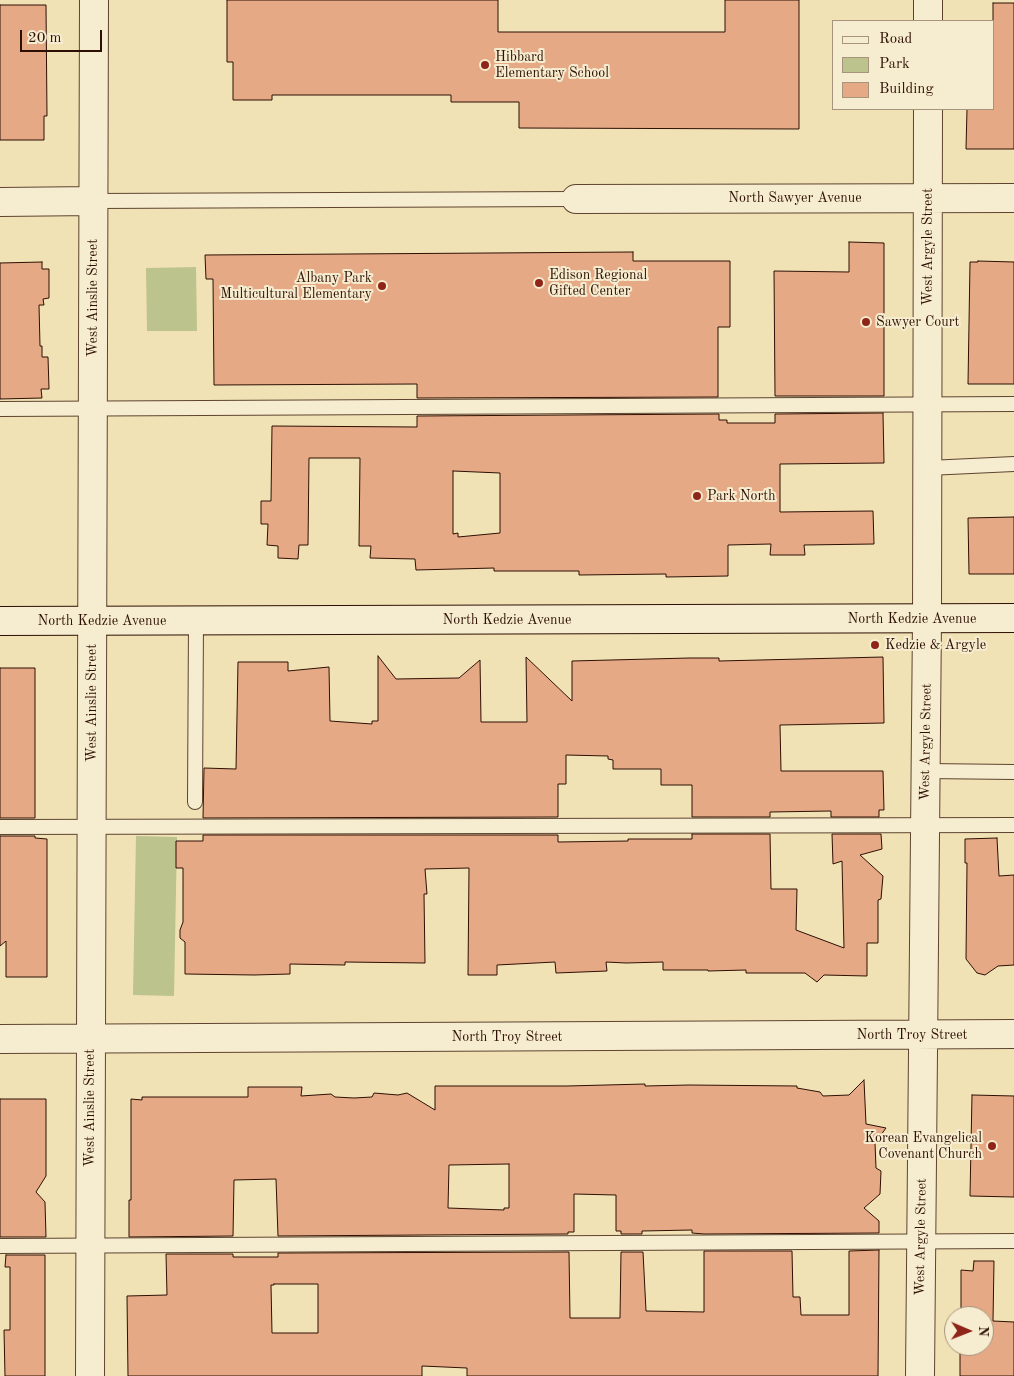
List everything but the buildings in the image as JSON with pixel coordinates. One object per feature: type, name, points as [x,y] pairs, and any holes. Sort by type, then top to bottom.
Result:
[{"type":"street","name":"West Ainslie Street","points":[[90,1376],[94,0]]},
{"type":"street","points":[[928,0],[928,20]]},
{"type":"street","name":"West Argyle Street","points":[[920,1376],[928,468],[928,110]]},
{"type":"street","name":"North Sawyer Avenue","points":[[576,199],[1014,198]]},
{"type":"street","points":[[0,202],[93,201]]},
{"type":"street","name":"North Kedzie Avenue","points":[[0,622],[1014,618]]},
{"type":"street","name":"North Troy Street","points":[[0,1039],[1014,1034]]},
{"type":"lane","points":[[93,201],[576,199]]},
{"type":"lane","points":[[0,409],[1014,404]]},
{"type":"lane","points":[[928,468],[1014,464]]},
{"type":"lane","points":[[195,802],[196,621]]},
{"type":"lane","points":[[926,771],[1014,772]]},
{"type":"lane","points":[[0,827],[1014,825]]},
{"type":"lane","points":[[0,1246],[1014,1241]]},
{"type":"green space","points":[[196,267],[197,331],[147,331],[146,268]]},
{"type":"green space","points":[[136,836],[177,837],[174,996],[133,995]]},
{"type":"place","name":"Hibbard Elementary School","points":[[485,65]]},
{"type":"place","name":"Edison Regional Gifted Center","points":[[539,283]]},
{"type":"place","name":"Albany Park Multicultural Elementary","points":[[382,286]]},
{"type":"place","name":"Sawyer Court","points":[[866,322]]},
{"type":"place","name":"Park North","points":[[697,496]]},
{"type":"place","name":"Kedzie & Argyle","points":[[875,645]]},
{"type":"place","name":"Korean Evangelical Covenant Church","points":[[992,1146]]}]
